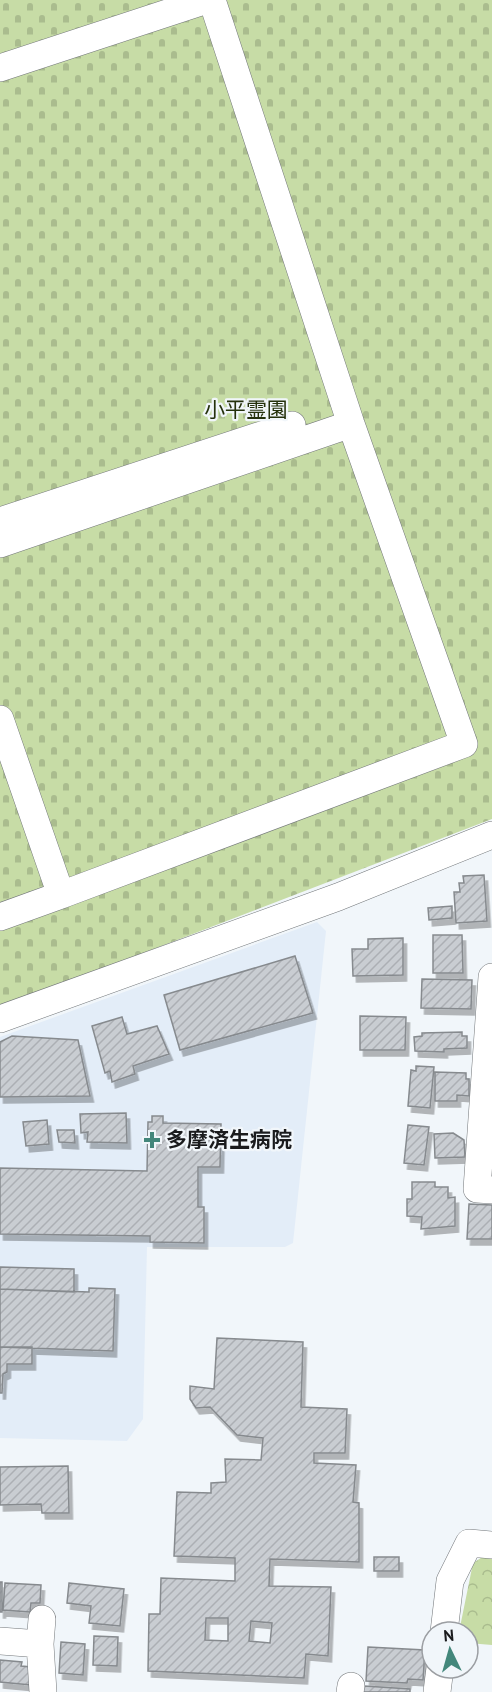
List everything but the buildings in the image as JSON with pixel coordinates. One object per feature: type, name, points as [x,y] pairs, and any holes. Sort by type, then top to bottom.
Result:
[{"type":"street","points":[[0,68],[207,0]]},
{"type":"street","points":[[0,917],[464,744],[349,415],[212,0]]},
{"type":"street","points":[[0,521],[349,415]]},
{"type":"street","points":[[0,544],[349,415]]},
{"type":"street","points":[[0,720],[60,895]]},
{"type":"street","points":[[0,1019],[338,897],[492,835]]},
{"type":"street","points":[[492,977],[477,1189],[492,1190]]},
{"type":"street","points":[[445,1620],[450,1581],[469,1544],[492,1545]]},
{"type":"street","points":[[0,1641],[41,1631],[44,1692]]},
{"type":"shaded area","name":"多摩済生病院","points":[[317,922],[326,931],[293,1243],[285,1247],[147,1247],[143,1419],[127,1441],[0,1438],[0,1037]]},
{"type":"green space","name":"小平霊園","points":[[0,0],[492,0],[492,819],[0,1008]]},
{"type":"green space","points":[[484,1556],[492,1556],[492,1645],[480,1644],[480,1620],[461,1620],[473,1563]]},
{"type":"place","name":"多摩済生病院","points":[[152,1140]]}]
